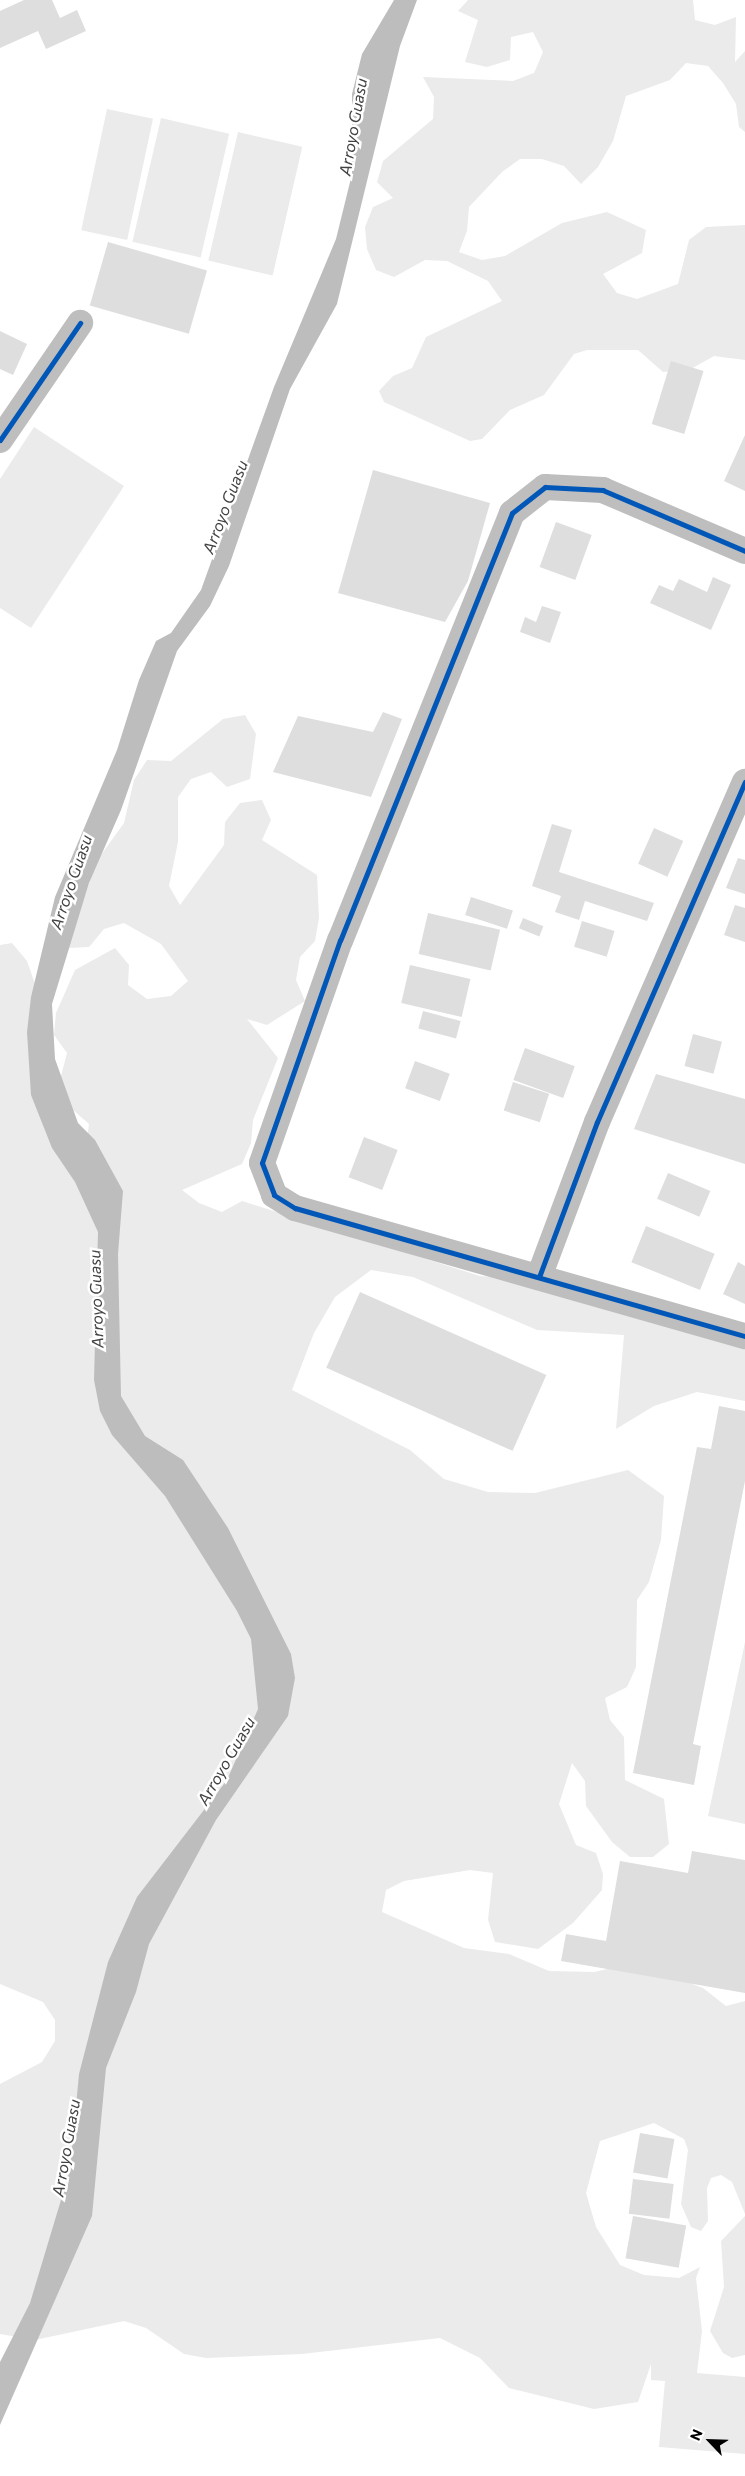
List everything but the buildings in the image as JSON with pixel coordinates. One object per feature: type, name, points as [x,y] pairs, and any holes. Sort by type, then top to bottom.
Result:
[{"type":"street","points":[[0,440],[80,323]]},
{"type":"street","points":[[745,550],[603,490],[545,487],[512,513],[340,940],[262,1163],[274,1195],[295,1208],[745,1336]]},
{"type":"street","points":[[539,1277],[604,1104],[745,782]]},
{"type":"shaded area","points":[[468,0],[693,0],[695,20],[715,25],[736,17],[735,62],[745,51],[745,132],[739,127],[736,104],[723,83],[708,66],[686,63],[670,80],[626,96],[613,141],[598,167],[581,184],[564,166],[542,159],[520,159],[502,172],[469,207],[467,231],[459,252],[482,260],[505,256],[562,223],[607,212],[646,230],[642,253],[603,274],[617,293],[637,299],[678,284],[689,240],[706,227],[745,225],[745,360],[714,356],[689,370],[663,372],[638,350],[587,350],[574,354],[544,395],[510,410],[482,439],[470,441],[384,402],[379,391],[393,376],[412,368],[426,337],[502,301],[488,281],[447,261],[425,260],[394,277],[376,270],[367,249],[365,227],[373,207],[393,198],[377,182],[383,161],[433,119],[434,97],[423,77],[513,81],[534,73],[543,52],[533,32],[511,37],[510,60],[487,67],[465,62],[478,20],[458,11]]},
{"type":"shaded area","points":[[107,109],[153,119],[127,240],[81,230]]},
{"type":"shaded area","points":[[161,118],[229,134],[201,257],[132,242]]},
{"type":"shaded area","points":[[238,132],[302,147],[273,275],[208,261]]},
{"type":"shaded area","points":[[34,427],[124,486],[31,628],[0,608],[0,479]]},
{"type":"shaded area","points":[[245,715],[256,734],[250,779],[227,787],[211,772],[191,779],[178,797],[178,842],[169,886],[180,905],[224,845],[225,822],[240,803],[262,800],[271,820],[262,840],[317,875],[319,918],[315,941],[300,957],[296,980],[305,1001],[267,1025],[247,1019],[278,1058],[253,1120],[251,1143],[242,1164],[182,1190],[199,1203],[222,1212],[242,1201],[480,1276],[526,1280],[745,1343],[745,1401],[697,1392],[654,1406],[616,1429],[624,1335],[537,1330],[413,1277],[371,1270],[335,1297],[314,1333],[292,1390],[410,1450],[444,1479],[488,1492],[535,1493],[628,1470],[664,1496],[661,1540],[649,1582],[637,1600],[636,1667],[627,1687],[605,1698],[610,1720],[624,1737],[625,1780],[664,1799],[669,1844],[653,1857],[630,1857],[612,1842],[586,1806],[585,1781],[572,1763],[559,1804],[576,1845],[596,1853],[603,1874],[602,1890],[573,1923],[538,1949],[495,1942],[488,1920],[493,1873],[470,1870],[404,1881],[386,1890],[382,1912],[464,1948],[509,1954],[549,1971],[594,1972],[617,1967],[662,1973],[703,1988],[726,2006],[745,2001],[745,2214],[732,2182],[721,2175],[711,2178],[707,2188],[708,2221],[701,2231],[691,2227],[681,2204],[688,2150],[684,2139],[654,2123],[600,2141],[586,2193],[596,2227],[620,2265],[644,2275],[679,2278],[700,2267],[696,2278],[702,2331],[697,2373],[745,2377],[745,2454],[659,2447],[665,2381],[651,2380],[651,2364],[638,2402],[594,2409],[509,2388],[480,2358],[440,2338],[302,2354],[206,2358],[184,2354],[146,2328],[124,2321],[35,2340],[0,2334],[0,2084],[42,2062],[55,2041],[55,2020],[43,2002],[0,1984],[0,945],[12,943],[27,961],[35,984],[28,1050],[86,1146],[89,1124],[56,1095],[67,1053],[54,1035],[56,1013],[75,970],[115,948],[129,965],[128,985],[147,999],[171,996],[188,981],[161,944],[124,923],[104,929],[89,947],[68,948],[96,862],[124,823],[134,780],[147,760],[171,761],[223,719]]},
{"type":"shaded area","points":[[745,1642],[745,1824],[708,1816]]},
{"type":"shaded area","points":[[745,2216],[745,2355],[732,2358],[723,2353],[710,2331],[724,2287],[721,2241]]},
{"type":"water","name":"Arroyo Guasu","points":[[394,0],[417,0],[400,46],[337,304],[290,389],[229,566],[210,606],[177,651],[121,810],[89,883],[52,1004],[55,1059],[78,1123],[95,1140],[123,1191],[118,1254],[121,1396],[145,1436],[183,1460],[228,1528],[291,1654],[295,1678],[288,1716],[216,1820],[149,1944],[136,1992],[106,2068],[92,2216],[0,2425],[0,2362],[30,2303],[70,2170],[79,2074],[108,1962],[137,1897],[227,1780],[258,1709],[251,1639],[237,1611],[165,1496],[112,1435],[100,1411],[94,1380],[98,1232],[75,1182],[52,1148],[31,1095],[27,1032],[31,997],[55,897],[117,750],[139,680],[156,641],[171,633],[201,590],[274,387],[336,239],[352,174],[352,94],[362,54]]},
{"type":"cycle path","points":[[0,440],[80,323]]},
{"type":"cycle path","points":[[745,551],[603,490],[545,487],[512,513],[340,940],[262,1163],[274,1195],[295,1208],[745,1336]]},
{"type":"cycle path","points":[[539,1277],[597,1122],[745,782]]}]
